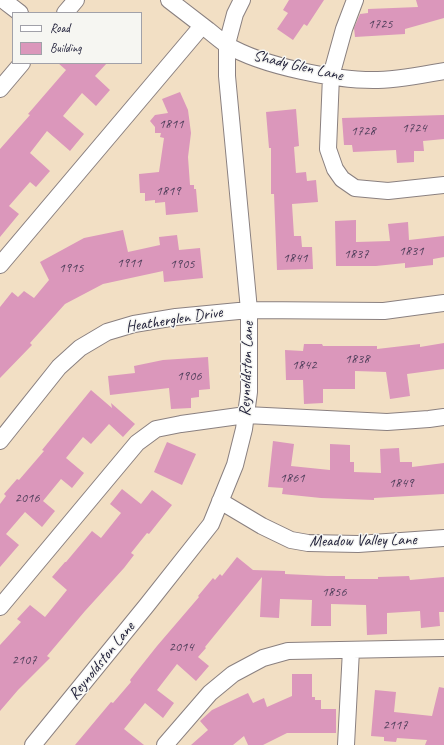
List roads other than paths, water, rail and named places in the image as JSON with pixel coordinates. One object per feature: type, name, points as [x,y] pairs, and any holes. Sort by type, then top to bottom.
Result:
[{"type":"street","points":[[3,0],[19,12]]},
{"type":"street","points":[[66,12],[76,0]]},
{"type":"street","name":"Shady Glen Lane","points":[[169,0],[227,44],[249,55],[274,64],[331,76],[376,80],[410,78],[444,71]]},
{"type":"street","name":"Reynoldston Lane","points":[[33,745],[211,524],[234,465],[244,429],[249,392],[249,310],[227,76],[227,44],[235,14],[242,0]]},
{"type":"street","points":[[355,0],[344,29],[331,76],[328,150],[335,169],[342,179],[355,188],[388,191],[444,185]]},
{"type":"street","points":[[0,265],[202,26]]},
{"type":"street","points":[[0,89],[21,64]]},
{"type":"street","name":"Heatherglen Drive","points":[[0,441],[59,367],[80,348],[107,332],[141,322],[249,310],[384,311],[444,303]]},
{"type":"street","points":[[0,607],[137,443],[156,429],[246,415],[387,422],[444,417]]},
{"type":"street","name":"Meadow Valley Lane","points":[[220,501],[262,526],[291,540],[308,543],[358,544],[444,538]]},
{"type":"street","points":[[165,745],[210,692],[233,674],[263,658],[288,651],[444,648]]},
{"type":"street","points":[[346,745],[351,650]]}]
